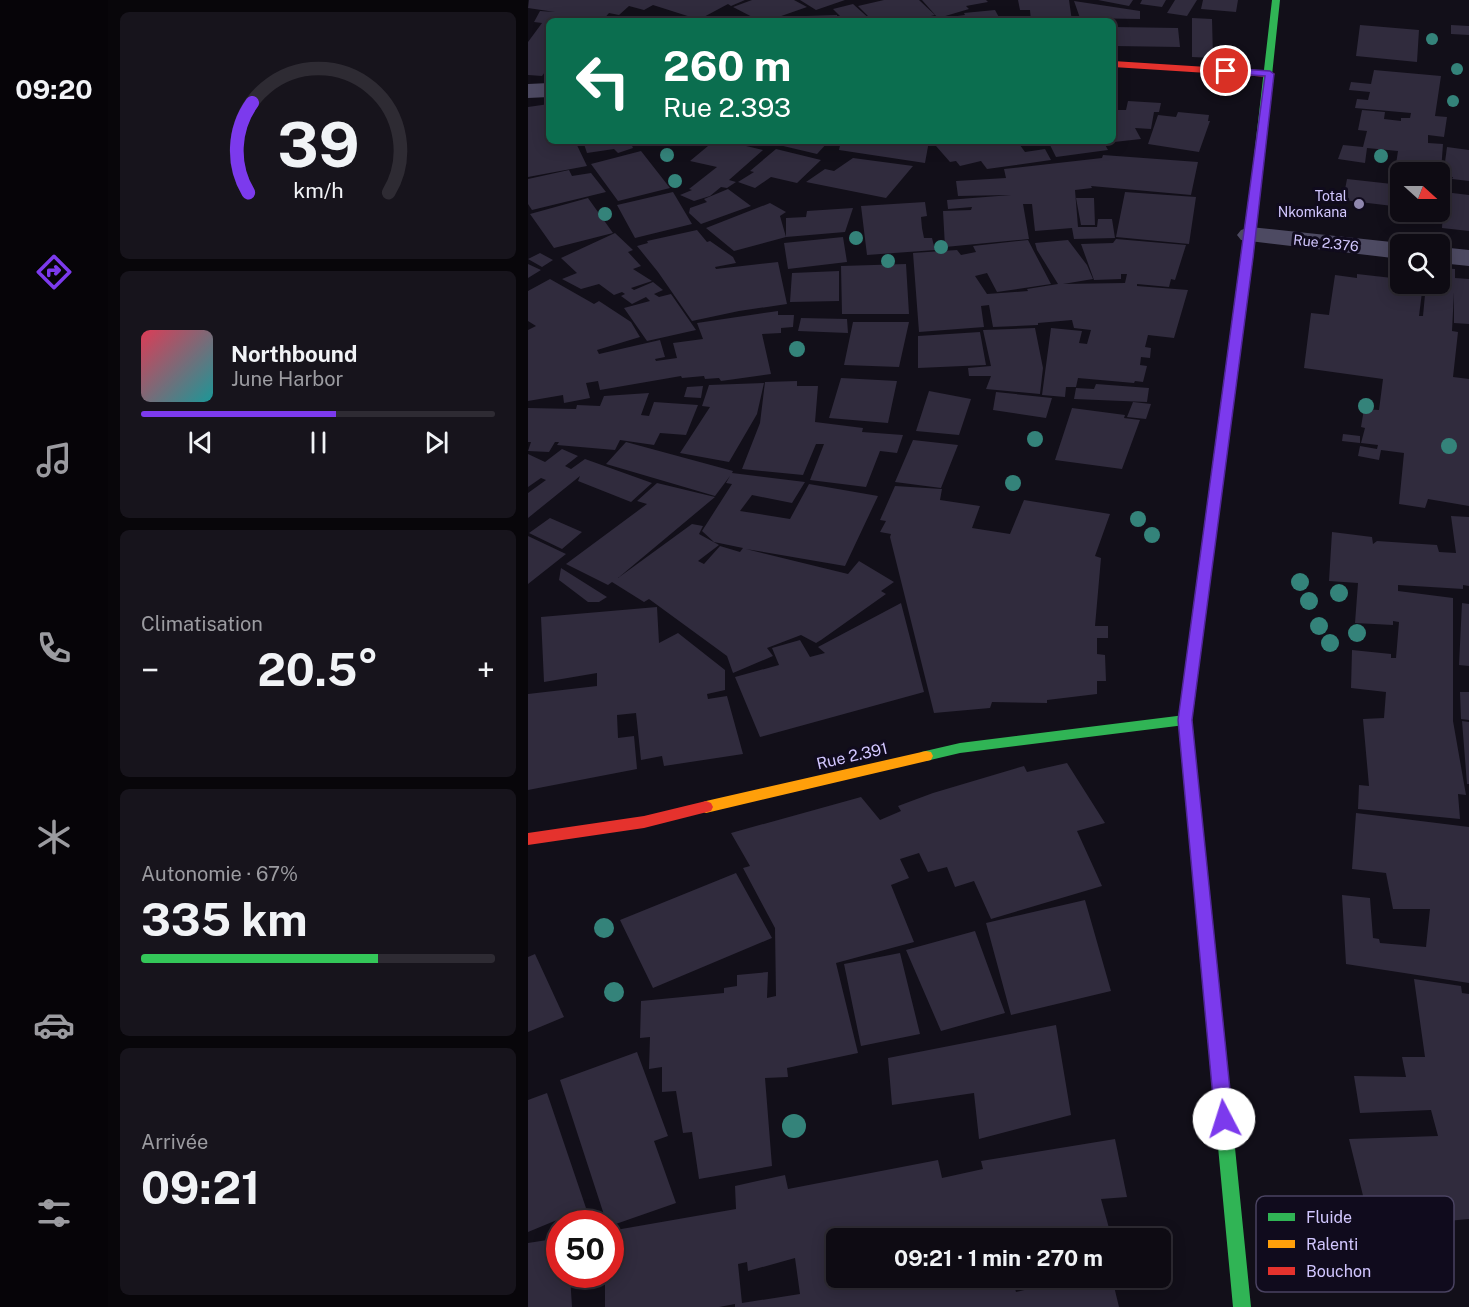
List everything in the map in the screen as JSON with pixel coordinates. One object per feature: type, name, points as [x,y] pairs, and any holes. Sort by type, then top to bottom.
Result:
[{"type":"main road","points":[[1242,1307],[1185,720],[1250,235],[1270,74],[1276,0]]},
{"type":"main road","points":[[1116,64],[1270,74]]},
{"type":"main road","name":"Rue 2.391","points":[[528,839],[644,822],[960,748],[1185,720]]},
{"type":"street","points":[[528,91],[546,90]]},
{"type":"street","name":"Rue 2.376","points":[[1250,235],[1390,250]]},
{"type":"street","points":[[1450,256],[1469,258]]},
{"type":"building","points":[[529,0],[745,0],[731,6],[728,4],[702,18],[694,18],[653,5],[644,10],[629,6],[619,15],[609,13],[605,18],[546,18],[546,76],[545,72],[542,76],[528,75],[528,42],[542,23],[534,22],[540,11],[555,12],[528,8]]},
{"type":"building","points":[[752,0],[794,0],[807,7],[776,18],[754,18],[733,7]]},
{"type":"building","points":[[800,0],[845,0],[816,10]]},
{"type":"building","points":[[884,0],[919,0],[935,15],[922,18],[870,18],[858,6]]},
{"type":"building","points":[[922,0],[986,0],[988,2],[966,6],[969,9],[937,17]]},
{"type":"building","points":[[1018,0],[1069,0],[1072,18],[1031,18],[1030,10],[1020,10]]},
{"type":"building","points":[[1098,0],[1133,0],[1129,6]]},
{"type":"building","points":[[1142,0],[1166,0],[1162,7],[1140,4]]},
{"type":"building","points":[[1175,0],[1197,0],[1187,16],[1167,13]]},
{"type":"building","points":[[1203,0],[1238,0],[1236,12],[1201,9]]},
{"type":"building","points":[[1074,1],[1140,11],[1140,19],[1080,18]]},
{"type":"building","points":[[853,4],[869,18],[842,18],[833,9]]},
{"type":"building","points":[[995,10],[999,18],[950,17],[965,15],[964,13]]},
{"type":"building","points":[[837,15],[837,18],[806,18],[806,16]]},
{"type":"building","points":[[638,16],[671,18],[636,18]]},
{"type":"building","points":[[1192,18],[1212,19],[1213,58],[1192,57]]},
{"type":"building","points":[[1360,25],[1419,30],[1417,62],[1356,56]]},
{"type":"building","points":[[1451,25],[1469,26],[1469,35],[1451,34]]},
{"type":"building","points":[[1116,27],[1178,28],[1180,47],[1116,46]]},
{"type":"building","points":[[1374,70],[1441,76],[1435,116],[1447,117],[1444,137],[1428,135],[1428,143],[1443,144],[1442,162],[1396,162],[1398,151],[1367,148],[1365,163],[1338,159],[1343,145],[1363,147],[1367,131],[1358,130],[1362,110],[1385,112],[1384,119],[1401,121],[1401,118],[1410,118],[1411,113],[1355,108],[1357,99],[1368,100],[1370,92],[1349,90],[1351,82],[1371,84]]},
{"type":"building","points":[[1128,101],[1161,103],[1159,112],[1154,112],[1151,129],[1135,128],[1141,139],[1116,142],[1116,110],[1126,110]]},
{"type":"building","points":[[546,104],[546,144],[576,144],[587,166],[528,177],[528,107]]},
{"type":"building","points":[[1178,112],[1209,115],[1208,121],[1210,121],[1199,152],[1148,144],[1158,115],[1176,117]]},
{"type":"building","points":[[584,144],[631,144],[633,148],[618,153],[614,149],[587,153]]},
{"type":"building","points":[[710,144],[738,144],[763,150],[729,180],[736,182],[727,188],[721,187],[710,196],[694,201],[680,195],[692,190],[689,189],[717,167],[690,161]]},
{"type":"building","points":[[780,144],[826,144],[817,154]]},
{"type":"building","points":[[840,144],[928,144],[925,163],[839,150]]},
{"type":"building","points":[[1019,144],[1025,152],[1045,149],[1051,160],[987,169],[981,161],[960,166],[956,161],[950,162],[936,146]]},
{"type":"building","points":[[1050,144],[1105,144],[1108,150],[1056,157]]},
{"type":"building","points":[[1447,147],[1469,150],[1469,181],[1452,179],[1450,162],[1445,162]]},
{"type":"building","points":[[776,149],[821,160],[797,183],[771,177],[755,188],[738,182],[754,172],[750,171]]},
{"type":"building","points":[[641,151],[670,188],[618,201],[591,164]]},
{"type":"building","points":[[1103,155],[1198,162],[1191,195],[1091,186],[1092,188],[1075,190],[1078,227],[1097,227],[1098,219],[1112,219],[1115,238],[1074,239],[1072,228],[1035,231],[1032,204],[1023,204],[1029,239],[945,247],[943,211],[971,210],[972,207],[948,209],[947,200],[1011,195],[958,196],[956,181],[1006,178],[1004,169],[1102,158]]},
{"type":"building","points":[[853,158],[913,166],[886,198],[806,182],[825,169],[834,171]]},
{"type":"building","points":[[569,170],[572,176],[591,173],[606,192],[532,210],[528,204],[528,179]]},
{"type":"building","points":[[1347,179],[1390,184],[1390,206],[1343,200]]},
{"type":"building","points":[[728,189],[751,206],[701,224],[689,213],[690,208],[707,202],[704,199]]},
{"type":"building","points":[[673,192],[692,224],[635,238],[617,205]]},
{"type":"building","points":[[1125,192],[1196,197],[1189,244],[1116,237]]},
{"type":"building","points":[[1450,193],[1469,195],[1469,231],[1442,228],[1442,222],[1450,222]]},
{"type":"building","points":[[588,198],[613,233],[554,248],[530,214]]},
{"type":"building","points":[[1076,198],[1094,198],[1095,225],[1081,225]]},
{"type":"building","points":[[925,202],[927,216],[921,217],[924,238],[932,238],[935,250],[867,255],[861,206]]},
{"type":"building","points":[[770,203],[786,212],[780,216],[786,237],[734,251],[706,228]]},
{"type":"building","points":[[853,208],[845,232],[786,237],[786,218],[806,217],[807,211]]},
{"type":"building","points":[[697,230],[707,242],[710,241],[733,257],[736,263],[715,267],[716,269],[778,262],[787,304],[692,321],[637,246],[648,243],[647,241]]},
{"type":"building","points":[[615,233],[633,250],[628,252],[641,266],[633,269],[652,281],[631,288],[634,290],[653,282],[663,290],[654,294],[659,297],[671,294],[696,330],[647,341],[624,308],[650,301],[646,297],[632,304],[621,296],[625,294],[622,292],[614,295],[599,284],[581,289],[562,279],[577,273],[561,258]]},
{"type":"building","points":[[843,237],[847,262],[788,269],[784,243]]},
{"type":"building","points":[[1116,239],[1186,245],[1175,280],[1171,279],[1169,287],[1137,284],[1137,286],[1188,290],[1174,338],[1148,335],[1145,347],[1151,348],[1150,358],[1141,357],[1140,365],[1147,366],[1143,382],[1078,378],[1076,387],[1066,387],[1065,397],[1042,395],[1051,328],[1082,331],[1079,343],[1087,344],[1091,330],[1074,328],[1072,320],[1038,323],[1038,325],[993,327],[989,305],[981,306],[984,327],[919,332],[913,253],[957,250],[961,255],[976,252],[973,246],[1028,240],[1051,284],[997,292],[987,273],[975,276],[987,294],[1028,291],[1027,289],[1058,284],[1035,243],[1068,240],[1087,265],[1093,279],[1063,284],[1125,283],[1127,274],[1121,274],[1121,279],[1094,280],[1081,244],[1113,243]]},
{"type":"building","points":[[540,253],[553,260],[542,267],[528,259]]},
{"type":"building","points":[[528,264],[541,270],[528,278]]},
{"type":"building","points":[[906,264],[909,314],[842,314],[841,266]]},
{"type":"building","points":[[1450,269],[1455,269],[1455,278],[1469,279],[1469,324],[1454,323],[1454,292],[1452,331],[1458,332],[1453,377],[1469,379],[1469,506],[1428,499],[1425,508],[1399,504],[1404,453],[1381,450],[1379,460],[1358,456],[1360,446],[1377,449],[1378,445],[1361,443],[1365,428],[1361,427],[1364,409],[1379,410],[1383,379],[1304,368],[1311,313],[1329,315],[1335,275],[1357,278],[1357,274],[1390,278],[1390,294],[1422,294],[1419,316],[1423,316],[1425,294],[1450,294]]},
{"type":"building","points":[[839,271],[839,301],[790,302],[792,273]]},
{"type":"building","points":[[550,279],[594,304],[599,301],[631,322],[640,337],[597,350],[599,354],[660,340],[665,357],[655,359],[656,361],[677,358],[673,343],[703,339],[697,323],[778,311],[778,315],[794,315],[793,327],[781,328],[781,333],[762,334],[771,374],[721,381],[719,378],[705,379],[704,376],[682,378],[681,376],[600,390],[598,381],[586,383],[590,398],[564,403],[563,395],[528,401],[528,330],[536,326],[528,321],[528,291]]},
{"type":"building","points":[[801,318],[847,319],[848,333],[798,331]]},
{"type":"building","points":[[853,322],[909,322],[899,367],[844,365]]},
{"type":"building","points":[[1035,328],[1043,368],[1040,394],[986,389],[991,376],[969,376],[968,368],[991,366],[983,330]]},
{"type":"building","points":[[980,332],[986,365],[918,368],[918,336]]},
{"type":"building","points":[[841,378],[897,381],[888,423],[829,418]]},
{"type":"building","points":[[797,381],[797,386],[818,386],[815,422],[863,428],[862,432],[903,435],[897,453],[880,451],[866,487],[810,480],[824,444],[816,444],[803,475],[742,469],[760,423],[765,382]]},
{"type":"building","points":[[764,383],[757,414],[729,462],[680,453],[710,407],[702,406],[709,385]]},
{"type":"building","points":[[1096,384],[1149,388],[1147,402],[1074,399],[1076,388],[1094,389]]},
{"type":"building","points":[[703,386],[701,398],[684,397],[687,387]]},
{"type":"building","points":[[929,391],[971,399],[959,435],[916,431]]},
{"type":"building","points":[[996,392],[1052,398],[1046,418],[993,410]]},
{"type":"building","points":[[649,393],[641,415],[649,416],[654,402],[698,405],[686,435],[660,433],[654,445],[620,440],[615,450],[557,445],[559,442],[555,442],[549,452],[528,451],[531,442],[528,442],[528,408],[576,409],[577,405],[600,406],[604,396]]},
{"type":"building","points":[[1133,402],[1151,404],[1146,419],[1127,417]]},
{"type":"building","points":[[1072,408],[1125,415],[1124,418],[1140,420],[1122,469],[1055,460]]},
{"type":"building","points":[[1343,434],[1360,436],[1360,443],[1342,441]]},
{"type":"building","points":[[913,440],[958,445],[941,488],[895,482]]},
{"type":"building","points":[[626,442],[733,471],[732,473],[805,482],[792,503],[752,495],[740,511],[790,519],[809,484],[878,496],[845,566],[746,549],[848,574],[859,561],[894,582],[881,591],[886,594],[816,643],[801,635],[767,648],[773,656],[733,673],[727,656],[649,599],[644,602],[612,582],[608,585],[566,564],[647,504],[637,501],[657,483],[715,497],[618,578],[692,524],[703,526],[699,534],[719,545],[698,561],[704,564],[720,546],[740,552],[743,548],[714,542],[702,531],[732,484],[726,483],[730,476],[715,496],[606,464]]},
{"type":"building","points":[[562,449],[578,456],[565,466],[571,469],[585,459],[652,483],[631,502],[578,481],[580,476],[528,518],[528,493],[546,480],[541,478],[528,487],[528,454],[545,462]]},
{"type":"building","points":[[895,486],[942,489],[940,500],[980,506],[972,528],[1010,534],[1024,500],[1110,514],[1095,556],[1101,558],[1095,626],[1108,626],[1108,638],[1097,638],[1097,654],[1105,655],[1106,681],[1097,681],[1097,694],[1047,700],[1047,703],[992,702],[990,708],[934,713],[891,534],[880,532],[886,521],[880,520]]},
{"type":"building","points":[[1451,516],[1469,517],[1469,586],[1463,585],[1463,589],[1398,585],[1398,591],[1453,598],[1453,721],[1466,795],[1458,794],[1460,819],[1358,809],[1359,785],[1369,786],[1363,719],[1384,718],[1386,692],[1351,688],[1352,650],[1391,654],[1391,658],[1396,658],[1399,622],[1393,621],[1393,625],[1355,623],[1358,583],[1329,581],[1332,532],[1372,537],[1373,544],[1377,541],[1437,545],[1439,552],[1456,553]]},
{"type":"building","points":[[550,518],[582,532],[562,549],[529,533]]},
{"type":"building","points":[[528,536],[566,554],[528,584]]},
{"type":"building","points":[[561,568],[607,597],[599,602],[588,602],[559,580]]},
{"type":"building","points":[[901,603],[924,692],[760,737],[735,677],[779,665],[772,648],[800,640],[810,657],[825,653],[818,647]]},
{"type":"building","points":[[1462,603],[1469,604],[1469,666],[1459,665]]},
{"type":"building","points":[[657,607],[659,643],[678,633],[725,670],[725,690],[707,694],[708,699],[727,696],[743,754],[664,766],[662,756],[641,760],[636,713],[617,715],[618,738],[634,736],[637,769],[528,790],[528,694],[597,686],[597,673],[544,682],[541,617]]},
{"type":"building","points":[[1460,692],[1469,692],[1469,720],[1461,719]]},
{"type":"building","points":[[1462,721],[1469,722],[1469,784],[1467,784]]},
{"type":"building","points":[[1067,763],[1105,823],[1077,831],[1102,886],[991,919],[974,881],[955,887],[947,867],[928,872],[919,853],[900,859],[909,878],[891,885],[914,942],[836,963],[858,1053],[787,1068],[788,1077],[765,1078],[772,1166],[699,1179],[692,1132],[683,1133],[676,1091],[662,1092],[662,1067],[649,1069],[650,1037],[640,1038],[641,1001],[724,993],[724,988],[737,986],[737,975],[768,972],[767,998],[776,996],[775,928],[743,868],[750,866],[731,833],[861,797],[880,820],[901,811],[898,806],[933,793],[1024,766],[1027,772]]},
{"type":"building","points":[[1356,813],[1469,827],[1469,983],[1346,964],[1342,895],[1370,898],[1373,938],[1379,939],[1380,943],[1426,947],[1430,909],[1393,909],[1386,873],[1352,869]]},
{"type":"building","points":[[736,873],[772,938],[653,988],[620,920]]},
{"type":"building","points":[[1085,900],[1111,991],[1011,1015],[986,923]]},
{"type":"building","points":[[975,931],[1005,1013],[941,1031],[906,950]]},
{"type":"building","points":[[900,953],[920,1034],[861,1046],[844,964]]},
{"type":"building","points":[[535,954],[564,1017],[528,1032],[528,957]]},
{"type":"building","points":[[1414,979],[1461,986],[1462,993],[1469,994],[1469,1219],[1454,1220],[1454,1196],[1363,1196],[1349,1139],[1438,1136],[1431,1110],[1360,1113],[1354,1076],[1406,1077],[1402,1057],[1425,1057]]},
{"type":"building","points":[[1056,1025],[1071,1115],[979,1139],[974,1093],[892,1105],[888,1058]]},
{"type":"building","points":[[637,1052],[668,1136],[654,1141],[676,1203],[624,1221],[624,1210],[602,1210],[560,1080]]},
{"type":"building","points":[[547,1093],[586,1208],[546,1210],[546,1225],[528,1232],[528,1100]]},
{"type":"building","points":[[1115,1139],[1127,1197],[1101,1199],[1109,1228],[826,1228],[826,1288],[1015,1288],[1016,1292],[1033,1288],[1114,1288],[1119,1307],[735,1307],[735,1304],[719,1307],[605,1307],[605,1288],[624,1288],[624,1229],[736,1209],[735,1186],[785,1175],[788,1189],[938,1160],[942,1178],[983,1169],[981,1161]],"holes":[[[795,1258],[800,1294],[742,1303],[738,1264],[747,1262],[748,1271]]]},
{"type":"building","points":[[546,1240],[546,1288],[571,1288],[572,1307],[528,1307],[528,1243]]},
{"type":"traffic: fast","points":[[1213,514],[1250,235],[1276,0]]},
{"type":"traffic: fast","points":[[926,756],[960,748],[1185,720]]},
{"type":"traffic: fast","points":[[1186,730],[1242,1307]]},
{"type":"traffic: slow","points":[[1186,730],[1185,720],[1213,514]]},
{"type":"traffic: slow","points":[[706,807],[926,756]]},
{"type":"traffic: jam","points":[[1116,64],[1270,74]]},
{"type":"traffic: jam","points":[[528,839],[644,822],[706,807]]},
{"type":"place","name":"Total Nkomkana","points":[[1359,204]]},
{"type":"route","points":[[1224,1119],[1185,720],[1270,74],[1226,71]]}]
